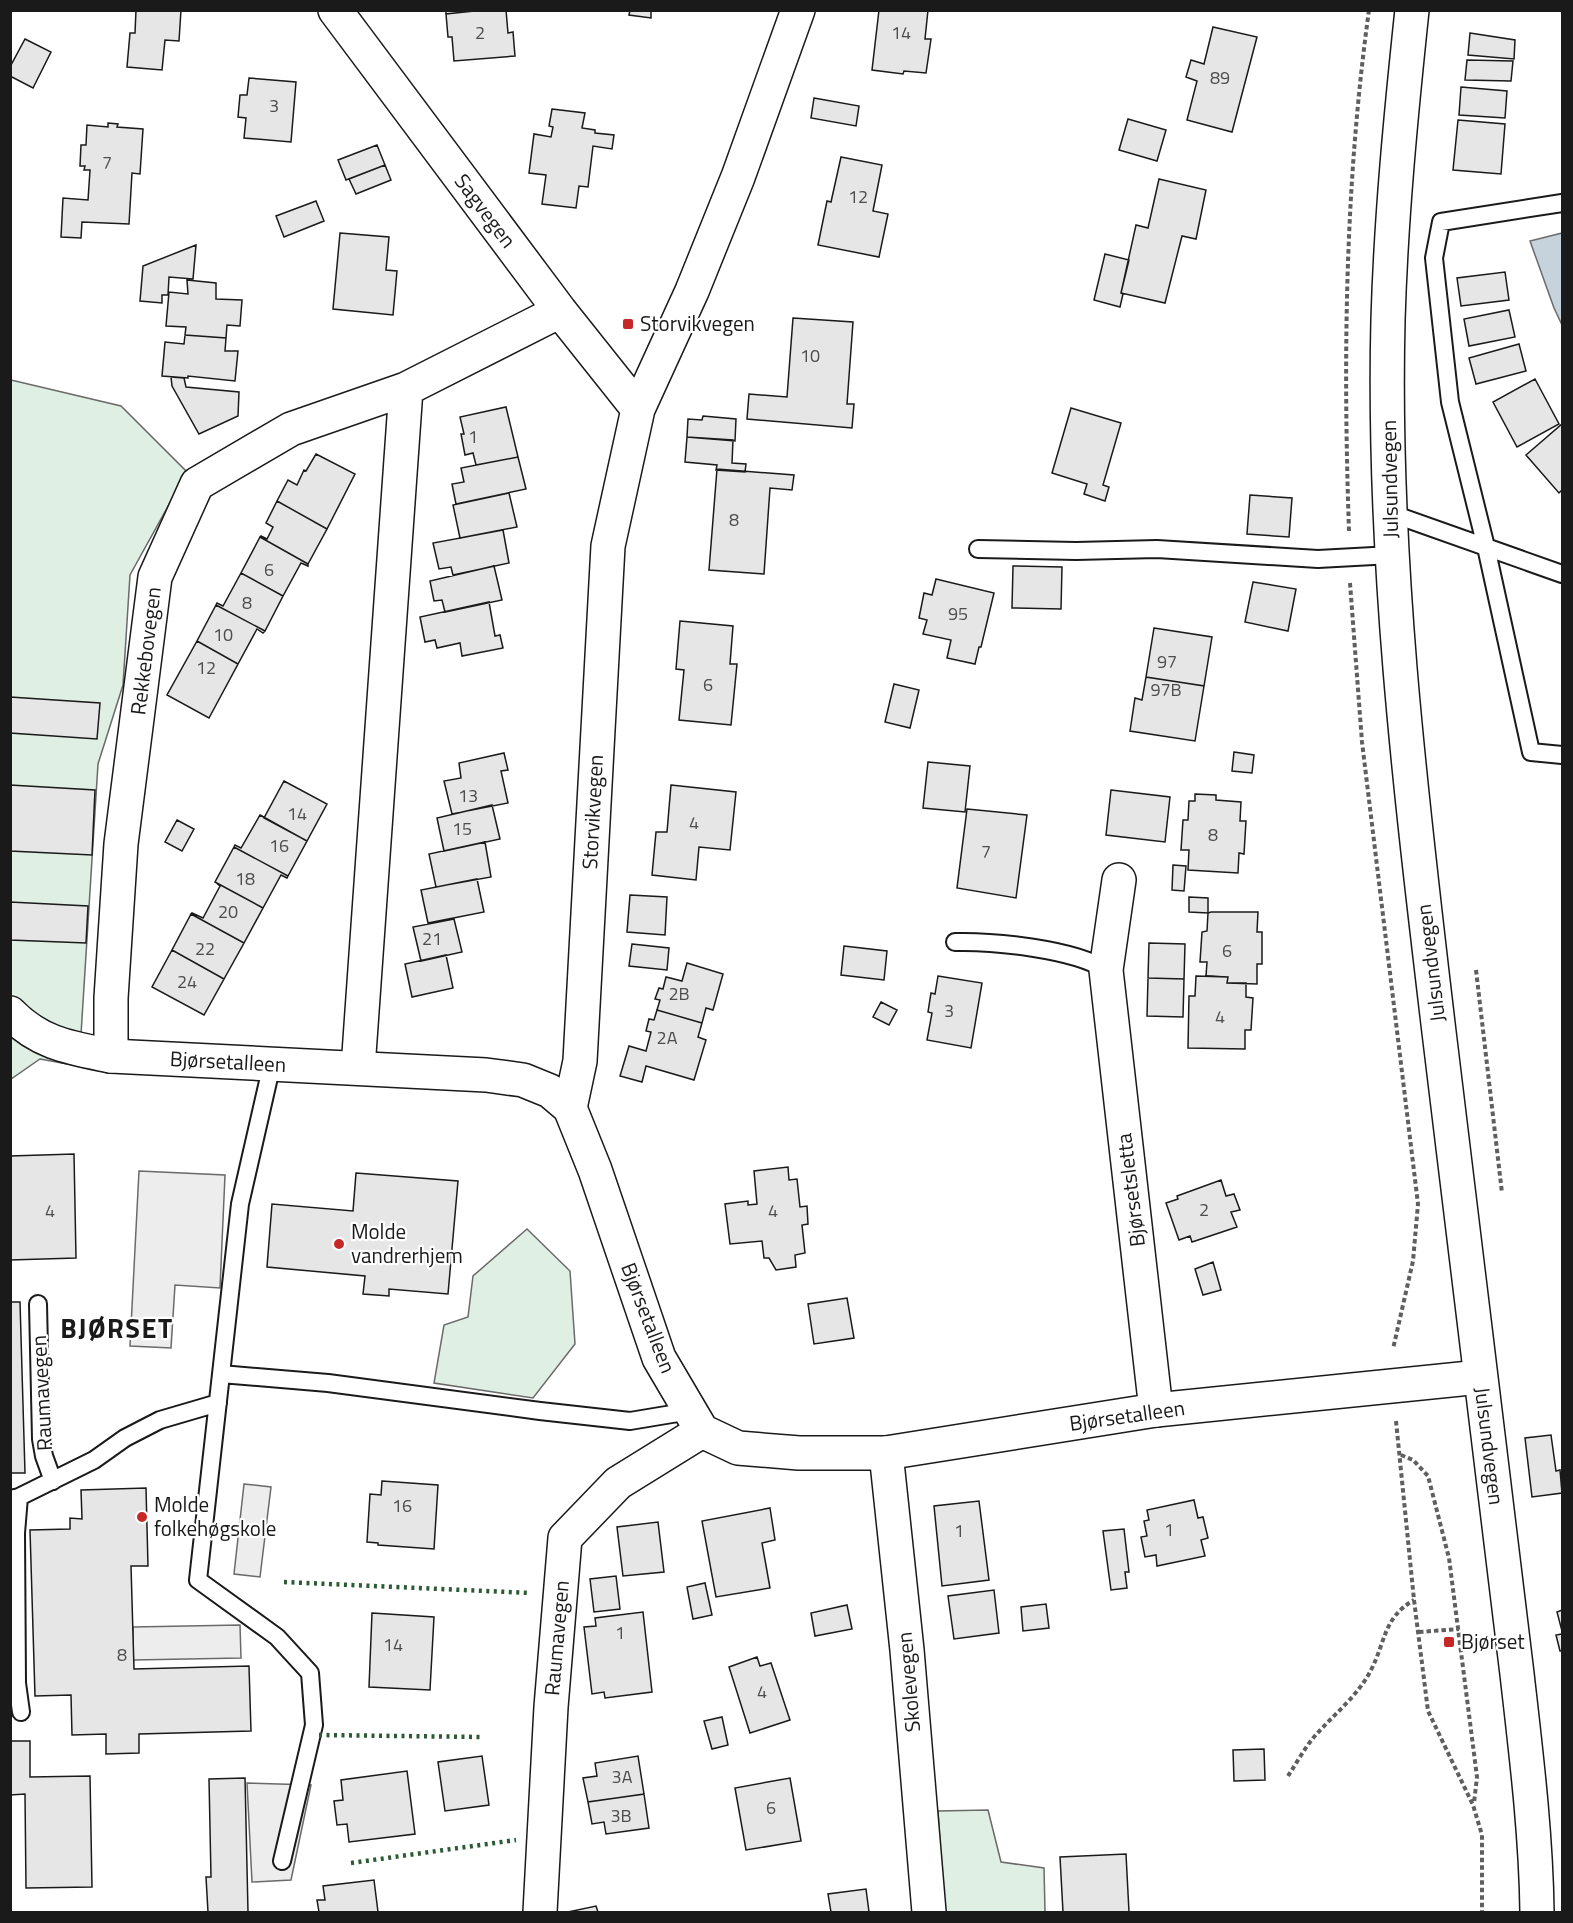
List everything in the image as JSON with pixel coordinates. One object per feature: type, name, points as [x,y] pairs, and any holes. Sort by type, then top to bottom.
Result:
[{"type":"street","name":"Sagvegen","points":[[335,10],[560,311],[638,409]]},
{"type":"street","name":"Storvikvegen","points":[[570,1107],[580,1060],[608,546],[638,409],[692,291],[738,177],[798,10]]},
{"type":"street","name":"Julsundvegen","points":[[1412,10],[1393,210],[1388,322],[1390,513],[1396,639],[1422,891],[1524,1742],[1536,1873],[1537,1912]]},
{"type":"street","name":"Rekkebovegen","points":[[111,1056],[111,998],[121,844],[155,578],[197,484],[291,429],[406,388],[560,311]]},
{"type":"street","points":[[358,1068],[406,388]]},
{"type":"street","name":"Bjørsetsletta","points":[[1119,880],[1106,970],[1156,1410]]},
{"type":"street","name":"Bjørsetalleen","points":[[10,1012],[46,1041],[111,1056],[486,1075],[523,1080],[550,1091],[570,1107],[595,1170],[659,1358],[696,1421],[738,1448],[799,1453],[886,1453],[1156,1410],[1480,1377]]},
{"type":"street","name":"Raumavegen","points":[[540,1912],[551,1707],[566,1538],[618,1483],[696,1421]]},
{"type":"street","name":"Skolevegen","points":[[886,1453],[907,1650],[929,1912]]},
{"type":"lane","points":[[1563,203],[1441,222],[1434,258],[1450,402],[1486,548],[1531,752],[1563,755]]},
{"type":"lane","points":[[1390,513],[1563,574]]},
{"type":"lane","points":[[978,549],[1076,551],[1156,549],[1318,559],[1392,555]]},
{"type":"lane","points":[[955,942],[977,941],[1036,949],[1083,959],[1106,970]]},
{"type":"lane","points":[[272,1064],[240,1204],[198,1580],[278,1637],[310,1673],[314,1725],[282,1861]]},
{"type":"lane","name":"Raumavegen","points":[[38,1304],[41,1439],[53,1481]]},
{"type":"lane","points":[[221,1374],[328,1383],[630,1421],[696,1421]]},
{"type":"lane","points":[[21,1712],[17,1683],[15,1498],[94,1460],[124,1438],[160,1420],[218,1403]]},
{"type":"path","points":[[1476,970],[1502,1193]]},
{"type":"path","points":[[1395,1413],[1428,1711],[1473,1805],[1482,1835],[1482,1912]]},
{"type":"path","points":[[1400,1455],[1413,1460],[1428,1476],[1449,1558],[1477,1777],[1473,1805]]},
{"type":"path","points":[[1288,1776],[1312,1739],[1363,1684],[1372,1668],[1389,1623],[1401,1608],[1414,1600]]},
{"type":"path","points":[[1419,1632],[1459,1629]]},
{"type":"green space","points":[[11,380],[121,406],[187,472],[130,575],[123,685],[98,764],[79,1066],[40,1059],[11,1079]]},
{"type":"green space","points":[[527,1229],[570,1271],[575,1344],[533,1398],[434,1383],[444,1325],[468,1317],[473,1276]]},
{"type":"green space","points":[[988,1810],[1001,1862],[1044,1868],[1045,1912],[944,1912],[938,1811]]},
{"type":"shaded area","points":[[1562,233],[1562,325],[1530,241]]},
{"type":"shaded area","points":[[139,1171],[225,1175],[220,1288],[175,1285],[171,1348],[130,1346]]},
{"type":"shaded area","points":[[244,1484],[271,1487],[260,1577],[234,1574]]},
{"type":"shaded area","points":[[240,1625],[241,1658],[133,1660],[133,1627]]},
{"type":"shaded area","points":[[247,1783],[311,1785],[291,1880],[252,1882]]},
{"type":"building","points":[[136,10],[181,10],[179,41],[165,40],[162,70],[127,67],[130,33],[135,33]]},
{"type":"building","points":[[446,10],[484,10],[446,14]]},
{"type":"building","points":[[506,10],[508,33],[513,32],[515,56],[454,61],[452,37],[448,37],[446,14]]},
{"type":"building","points":[[630,10],[651,10],[651,18],[629,15]]},
{"type":"building","points":[[879,10],[928,10],[925,39],[931,39],[926,73],[904,71],[903,74],[872,70]]},
{"type":"building","points":[[1213,27],[1257,37],[1232,132],[1187,120],[1197,81],[1186,77],[1191,60],[1204,64]]},
{"type":"building","points":[[1470,33],[1515,40],[1514,59],[1468,55]]},
{"type":"building","points":[[25,39],[51,52],[33,88],[10,76],[10,67]]},
{"type":"building","points":[[1467,60],[1513,61],[1511,81],[1465,80]]},
{"type":"building","points":[[249,78],[296,82],[291,142],[244,138],[246,118],[238,117],[240,95],[247,95]]},
{"type":"building","points":[[1461,87],[1507,91],[1505,118],[1459,115]]},
{"type":"building","points":[[814,98],[859,106],[856,126],[811,118]]},
{"type":"building","points":[[552,109],[585,113],[582,128],[595,130],[595,133],[614,135],[612,149],[593,146],[588,187],[579,186],[576,208],[542,204],[546,175],[529,173],[534,134],[551,137],[553,127],[549,126]]},
{"type":"building","points":[[1128,119],[1166,130],[1157,161],[1119,150]]},
{"type":"building","points":[[1458,120],[1505,124],[1501,174],[1453,170]]},
{"type":"building","points":[[108,123],[118,124],[117,127],[143,129],[140,174],[132,173],[129,224],[82,222],[81,238],[61,237],[63,198],[88,200],[90,170],[84,170],[85,166],[80,166],[81,145],[86,145],[87,125],[108,127]]},
{"type":"building","points":[[377,145],[385,165],[346,180],[338,160]]},
{"type":"building","points":[[841,157],[882,165],[873,211],[888,214],[879,257],[818,245],[827,201],[831,202]]},
{"type":"building","points":[[385,165],[391,180],[356,194],[349,179]]},
{"type":"building","points":[[1159,179],[1206,190],[1196,239],[1182,236],[1165,303],[1121,293],[1136,225],[1148,228]]},
{"type":"building","points":[[316,201],[324,221],[284,237],[276,216]]},
{"type":"building","points":[[340,233],[389,237],[386,270],[397,271],[393,315],[333,309]]},
{"type":"building","points":[[196,245],[193,279],[169,277],[168,295],[162,295],[162,303],[140,301],[143,266]]},
{"type":"building","points":[[1105,254],[1129,260],[1120,307],[1094,300]]},
{"type":"building","points":[[1505,272],[1509,300],[1461,306],[1457,278]]},
{"type":"building","points":[[187,280],[216,283],[216,299],[242,300],[240,326],[227,325],[226,338],[185,335],[186,327],[166,326],[169,292],[188,294]]},
{"type":"building","points":[[1509,310],[1515,337],[1469,346],[1464,319]]},
{"type":"building","points":[[793,318],[853,322],[847,404],[854,404],[852,428],[747,419],[749,394],[787,397]]},
{"type":"building","points":[[185,335],[226,338],[225,351],[238,351],[235,381],[162,376],[165,342],[184,344]]},
{"type":"building","points":[[1519,344],[1526,371],[1476,384],[1469,358]]},
{"type":"building","points":[[171,377],[184,378],[186,387],[239,392],[238,416],[199,434],[172,386]]},
{"type":"building","points":[[1535,379],[1559,424],[1517,447],[1493,402]]},
{"type":"building","points":[[506,407],[518,457],[476,465],[473,453],[465,455],[460,417]]},
{"type":"building","points":[[1071,408],[1121,423],[1103,485],[1109,487],[1105,501],[1084,494],[1087,484],[1052,473]]},
{"type":"building","points":[[703,416],[736,419],[735,441],[687,437],[688,419],[702,420]]},
{"type":"building","points":[[1562,424],[1562,490],[1559,493],[1526,455]]},
{"type":"building","points":[[687,437],[733,440],[732,463],[746,464],[745,472],[716,470],[717,465],[685,462]]},
{"type":"building","points":[[316,454],[355,474],[327,529],[277,501],[288,480],[297,485],[304,470],[306,471]]},
{"type":"building","points":[[518,457],[526,489],[456,504],[452,484],[464,482],[461,468]]},
{"type":"building","points":[[717,469],[794,475],[792,490],[770,488],[764,574],[709,570]]},
{"type":"building","points":[[509,493],[517,527],[460,538],[453,505]]},
{"type":"building","points":[[1250,495],[1292,498],[1289,537],[1247,534]]},
{"type":"building","points":[[277,501],[327,529],[308,564],[260,537],[267,539],[273,527],[266,523]]},
{"type":"building","points":[[503,530],[509,563],[453,575],[451,567],[439,569],[433,543]]},
{"type":"building","points":[[260,537],[308,564],[308,566],[301,563],[283,596],[241,573]]},
{"type":"building","points":[[494,566],[502,600],[445,612],[442,600],[434,601],[430,581]]},
{"type":"building","points":[[1013,566],[1062,567],[1061,609],[1012,608]]},
{"type":"building","points":[[241,573],[283,596],[265,631],[216,605],[217,603],[223,606]]},
{"type":"building","points":[[936,579],[994,593],[975,664],[947,658],[951,640],[923,634],[927,620],[919,618],[924,593],[932,595]]},
{"type":"building","points":[[1253,582],[1296,589],[1288,631],[1245,622]]},
{"type":"building","points":[[489,602],[495,636],[500,635],[503,648],[462,656],[460,643],[437,648],[435,640],[425,642],[420,617]]},
{"type":"building","points":[[216,605],[265,631],[263,633],[257,629],[238,664],[197,641]]},
{"type":"building","points":[[680,621],[733,626],[730,664],[737,664],[731,725],[679,720],[684,670],[676,669]]},
{"type":"building","points":[[1154,628],[1212,637],[1204,686],[1146,677]]},
{"type":"building","points":[[197,641],[238,664],[209,718],[167,695]]},
{"type":"building","points":[[1146,677],[1204,686],[1195,741],[1130,731],[1135,698],[1142,700]]},
{"type":"building","points":[[894,684],[919,690],[910,728],[885,722]]},
{"type":"building","points":[[10,697],[100,703],[97,739],[10,733]]},
{"type":"building","points":[[1234,752],[1254,755],[1252,773],[1232,771]]},
{"type":"building","points":[[504,753],[508,770],[501,771],[508,803],[452,814],[444,781],[461,778],[459,763]]},
{"type":"building","points":[[928,762],[970,766],[965,812],[923,808]]},
{"type":"building","points":[[284,781],[327,804],[307,841],[264,818]]},
{"type":"building","points":[[10,785],[95,790],[92,855],[10,851]]},
{"type":"building","points":[[671,785],[736,792],[730,850],[699,847],[696,880],[652,875],[656,832],[667,832]]},
{"type":"building","points":[[1111,790],[1170,797],[1165,842],[1106,835]]},
{"type":"building","points":[[1195,794],[1216,795],[1216,800],[1241,802],[1240,821],[1246,821],[1244,854],[1239,853],[1238,873],[1188,870],[1189,850],[1181,850],[1183,820],[1188,820],[1189,801],[1195,801]]},
{"type":"building","points":[[492,805],[500,839],[444,851],[437,818]]},
{"type":"building","points":[[967,809],[1027,815],[1016,898],[957,888]]},
{"type":"building","points":[[260,815],[307,841],[288,876],[234,847],[235,845],[241,848]]},
{"type":"building","points":[[177,820],[194,829],[182,851],[165,842]]},
{"type":"building","points":[[485,842],[491,877],[436,887],[429,854]]},
{"type":"building","points":[[234,847],[288,876],[287,878],[281,875],[263,908],[215,882]]},
{"type":"building","points":[[1173,865],[1186,866],[1184,891],[1172,890]]},
{"type":"building","points":[[477,879],[484,912],[428,923],[421,890]]},
{"type":"building","points":[[215,882],[263,908],[244,943],[191,914],[203,918],[220,886]]},
{"type":"building","points":[[630,895],[667,897],[665,935],[627,932]]},
{"type":"building","points":[[1189,897],[1208,898],[1208,913],[1189,912]]},
{"type":"building","points":[[10,902],[88,906],[86,943],[10,940]]},
{"type":"building","points":[[1258,912],[1257,932],[1262,932],[1262,964],[1257,964],[1257,984],[1227,983],[1228,977],[1206,976],[1207,962],[1200,962],[1202,932],[1207,931],[1208,913]]},
{"type":"building","points":[[191,914],[244,943],[224,979],[172,950]]},
{"type":"building","points":[[454,919],[462,952],[421,961],[413,927]]},
{"type":"building","points":[[1149,943],[1185,944],[1184,979],[1148,978]]},
{"type":"building","points":[[632,944],[669,948],[667,970],[629,966]]},
{"type":"building","points":[[844,946],[887,951],[884,980],[841,975]]},
{"type":"building","points":[[172,950],[224,979],[204,1015],[152,987]]},
{"type":"building","points":[[446,955],[453,988],[412,997],[405,964]]},
{"type":"building","points":[[687,963],[723,974],[713,1010],[706,1008],[702,1023],[657,1010],[660,1000],[655,999],[659,988],[663,989],[666,977],[682,981]]},
{"type":"building","points":[[938,976],[982,983],[971,1048],[927,1040],[932,1013],[928,1012],[931,993],[935,994]]},
{"type":"building","points":[[1196,976],[1228,977],[1227,983],[1246,983],[1246,997],[1253,998],[1251,1030],[1245,1030],[1245,1049],[1188,1048],[1189,996],[1195,996]]},
{"type":"building","points":[[1148,978],[1184,979],[1183,1017],[1147,1016]]},
{"type":"building","points":[[881,1002],[897,1010],[889,1025],[873,1017]]},
{"type":"building","points":[[657,1010],[702,1023],[698,1037],[706,1040],[694,1080],[646,1066],[642,1082],[620,1076],[629,1046],[646,1051],[651,1032],[646,1031],[649,1019],[654,1020]]},
{"type":"building","points":[[74,1154],[76,1258],[10,1260],[10,1156]]},
{"type":"building","points":[[788,1167],[789,1180],[797,1179],[800,1207],[807,1206],[808,1224],[802,1225],[805,1253],[795,1255],[796,1267],[776,1270],[769,1258],[764,1258],[762,1241],[730,1244],[725,1204],[748,1201],[748,1205],[757,1204],[754,1171]]},
{"type":"building","points":[[356,1173],[458,1181],[448,1294],[389,1289],[389,1296],[363,1294],[365,1276],[267,1267],[272,1204],[353,1211]]},
{"type":"building","points":[[1221,1180],[1226,1196],[1234,1194],[1240,1210],[1231,1212],[1237,1227],[1192,1242],[1190,1236],[1179,1240],[1166,1203],[1178,1199],[1177,1196]]},
{"type":"building","points":[[1213,1262],[1221,1290],[1203,1295],[1195,1269]]},
{"type":"building","points":[[847,1298],[854,1338],[814,1344],[808,1304]]},
{"type":"building","points":[[10,1302],[20,1302],[25,1473],[10,1473]]},
{"type":"building","points":[[1551,1435],[1556,1471],[1560,1470],[1562,1493],[1532,1497],[1525,1438]]},
{"type":"building","points":[[382,1481],[438,1485],[434,1549],[378,1545],[378,1543],[367,1542],[370,1494],[381,1495]]},
{"type":"building","points":[[146,1488],[148,1566],[131,1566],[134,1669],[249,1666],[251,1731],[139,1734],[139,1753],[106,1754],[106,1734],[72,1735],[71,1695],[35,1696],[30,1530],[70,1529],[70,1518],[82,1519],[81,1490]]},
{"type":"building","points":[[1194,1500],[1198,1518],[1203,1517],[1208,1538],[1201,1540],[1205,1556],[1157,1566],[1156,1555],[1145,1557],[1141,1537],[1147,1536],[1144,1521],[1149,1520],[1147,1510]]},
{"type":"building","points":[[979,1501],[989,1580],[942,1586],[934,1506]]},
{"type":"building","points":[[770,1508],[775,1540],[762,1543],[770,1588],[716,1597],[702,1521]]},
{"type":"building","points":[[658,1522],[664,1572],[623,1576],[617,1527]]},
{"type":"building","points":[[1124,1529],[1129,1572],[1125,1572],[1127,1588],[1111,1590],[1103,1531]]},
{"type":"building","points":[[616,1576],[620,1609],[594,1612],[590,1579]]},
{"type":"building","points":[[705,1583],[712,1615],[693,1619],[687,1587]]},
{"type":"building","points":[[994,1590],[999,1633],[954,1639],[948,1596]]},
{"type":"building","points":[[1046,1604],[1049,1628],[1023,1631],[1021,1607]]},
{"type":"building","points":[[847,1605],[852,1629],[815,1636],[811,1613]]},
{"type":"building","points":[[1562,1610],[1562,1631],[1557,1612]]},
{"type":"building","points":[[643,1612],[652,1692],[605,1698],[604,1692],[592,1694],[584,1627],[596,1626],[595,1618]]},
{"type":"building","points":[[372,1613],[434,1617],[430,1690],[369,1687]]},
{"type":"building","points":[[1562,1634],[1562,1651],[1560,1651],[1556,1635]]},
{"type":"building","points":[[757,1657],[760,1666],[771,1663],[790,1720],[750,1733],[729,1667]]},
{"type":"building","points":[[722,1717],[728,1745],[712,1749],[704,1721]]},
{"type":"building","points":[[10,1741],[30,1741],[30,1777],[90,1776],[92,1887],[26,1888],[25,1794],[10,1795]]},
{"type":"building","points":[[1264,1749],[1265,1780],[1234,1781],[1233,1750]]},
{"type":"building","points":[[482,1756],[489,1805],[445,1811],[438,1762]]},
{"type":"building","points":[[638,1756],[644,1794],[588,1802],[583,1778],[597,1776],[595,1763]]},
{"type":"building","points":[[407,1771],[415,1834],[349,1842],[347,1824],[337,1825],[334,1801],[343,1800],[341,1780]]},
{"type":"building","points":[[245,1778],[248,1912],[208,1912],[206,1877],[211,1877],[209,1779]]},
{"type":"building","points":[[790,1778],[801,1841],[746,1850],[735,1788]]},
{"type":"building","points":[[644,1794],[649,1828],[606,1834],[604,1822],[592,1824],[588,1802]]},
{"type":"building","points":[[1126,1854],[1129,1912],[1063,1912],[1060,1857]]},
{"type":"building","points":[[374,1880],[378,1912],[319,1912],[317,1900],[325,1900],[323,1886]]},
{"type":"building","points":[[866,1889],[869,1912],[831,1912],[828,1894]]},
{"type":"building","points":[[596,1906],[598,1912],[568,1912]]},
{"type":"hedge","points":[[284,1582],[531,1593]]},
{"type":"hedge","points":[[319,1735],[480,1737]]},
{"type":"hedge","points":[[351,1863],[516,1840]]},
{"type":"place","name":"Storvikvegen","points":[[628,324]]},
{"type":"place","name":"Molde vandrerhjem","points":[[339,1244]]},
{"type":"place","name":"Molde folkehøgskole","points":[[142,1517]]},
{"type":"place","name":"Bjørset","points":[[1449,1642]]},
{"type":"district","name":"BJØRSET","points":[[117,1329]]}]
